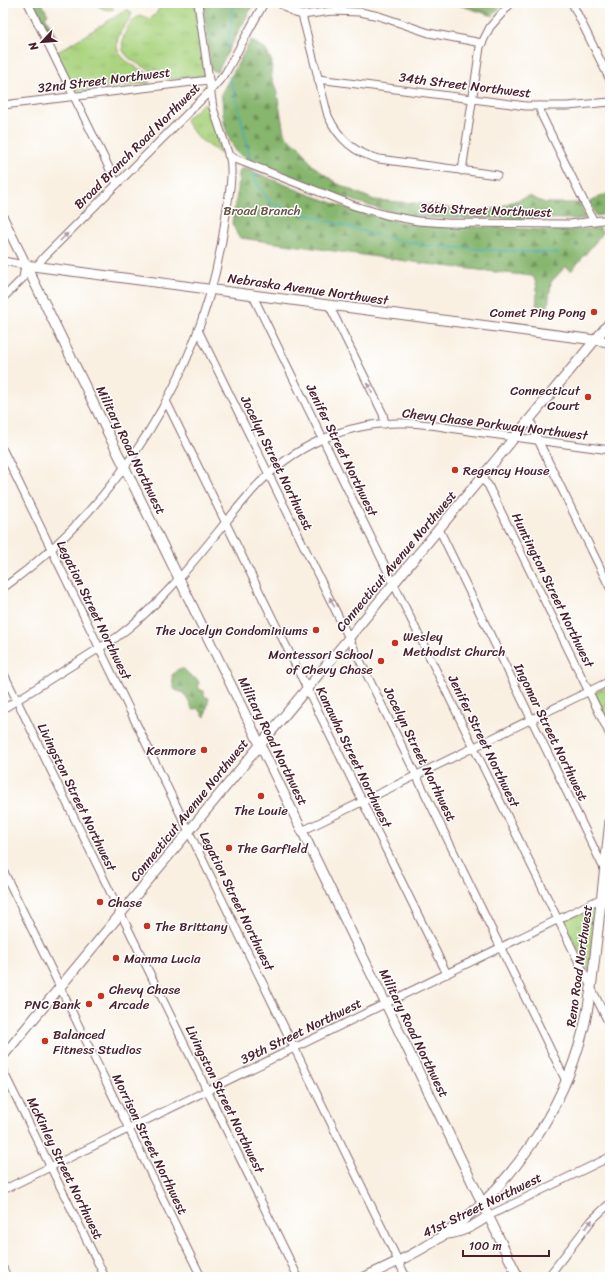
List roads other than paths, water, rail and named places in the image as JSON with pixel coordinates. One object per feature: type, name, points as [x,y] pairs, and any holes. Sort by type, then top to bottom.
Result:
[{"type":"main road","name":"Military Road Northwest","points":[[3,218],[518,1277]]},
{"type":"main road","name":"Nebraska Avenue Northwest","points":[[25,265],[610,342]]},
{"type":"main road","name":"Connecticut Avenue Northwest","points":[[3,1056],[610,322]]},
{"type":"main road","name":"Reno Road Northwest","points":[[444,1235],[472,1212],[506,1178],[535,1140],[554,1108],[566,1081],[583,1031],[591,987],[606,896],[605,870],[610,821]]},
{"type":"main road","points":[[472,1212],[488,1216]]},
{"type":"main road","name":"41st Street Northwest","points":[[365,1277],[423,1248],[444,1235],[455,1233],[481,1221],[488,1216]]},
{"type":"street","points":[[28,3],[117,184]]},
{"type":"street","name":"Broad Branch Road Northwest","points":[[37,266],[44,257],[210,91],[198,3]]},
{"type":"street","points":[[3,588],[51,548],[93,506],[144,439],[166,401],[185,362],[198,330],[211,290],[222,239],[230,182],[231,165],[216,118],[210,91],[225,74],[264,3]]},
{"type":"street","points":[[279,3],[302,16],[332,11],[360,12],[379,16],[429,33],[482,43]]},
{"type":"street","points":[[462,171],[478,55],[482,43],[492,24],[511,3]]},
{"type":"street","points":[[572,3],[610,80]]},
{"type":"street","points":[[302,16],[328,116],[342,138],[355,149],[379,159],[497,175]]},
{"type":"street","name":"34th Street Northwest","points":[[318,79],[539,106],[572,106],[610,102]]},
{"type":"street","name":"32nd Street Northwest","points":[[3,105],[209,80]]},
{"type":"street","points":[[539,106],[542,116],[594,222]]},
{"type":"street","name":"36th Street Northwest","points":[[228,155],[360,207],[386,215],[418,221],[437,223],[564,224],[594,222],[610,219]]},
{"type":"street","name":"Nebraska Avenue Northwest","points":[[3,261],[25,265]]},
{"type":"street","points":[[3,298],[23,278],[25,265]]},
{"type":"street","name":"Jenifer Street Northwest","points":[[252,294],[610,1026]]},
{"type":"street","points":[[329,305],[384,416],[385,424]]},
{"type":"street","name":"Jocelyn Street Northwest","points":[[198,330],[350,637],[566,1081]]},
{"type":"street","name":"Kanawha Street Northwest","points":[[166,401],[446,974]]},
{"type":"street","points":[[530,419],[538,440],[610,588]]},
{"type":"street","name":"Chevy Chase Parkway Northwest","points":[[3,709],[117,637],[145,614],[169,591],[252,491],[269,473],[292,455],[323,438],[354,428],[385,424],[420,424],[610,450]]},
{"type":"street","name":"Legation Street Northwest","points":[[3,450],[406,1277]]},
{"type":"street","name":"Huntington Street Northwest","points":[[481,478],[488,485],[610,735]]},
{"type":"street","name":"Ingomar Street Northwest","points":[[439,529],[610,881]]},
{"type":"street","name":"Livingston Street Northwest","points":[[3,672],[298,1277]]},
{"type":"street","points":[[302,831],[610,681]]},
{"type":"street","name":"Morrison Street Northwest","points":[[3,870],[201,1277]]},
{"type":"street","name":"39th Street Northwest","points":[[3,1190],[606,896]]},
{"type":"street","name":"McKinley Street Northwest","points":[[3,1071],[105,1277]]},
{"type":"street","name":"41st Street Northwest","points":[[488,1216],[610,1157]]},
{"type":"street","points":[[548,1277],[592,1220],[610,1203]]},
{"type":"street","points":[[3,1268],[7,1277]]},
{"type":"waterway","name":"Broad Branch","points":[[228,48],[232,13],[231,3]]},
{"type":"waterway","name":"Broad Branch","points":[[229,77],[237,100],[251,162]]},
{"type":"waterway","name":"Broad Branch","points":[[253,170],[258,186],[271,203],[390,239],[430,246],[558,253]]},
{"type":"place","name":"Comet Ping Pong","points":[[594,312]]},
{"type":"place","name":"Connecticut Court","points":[[588,397]]},
{"type":"place","name":"Regency House","points":[[455,470]]},
{"type":"place","name":"The Jocelyn Condominiums","points":[[316,630]]},
{"type":"place","name":"Wesley Methodist Church","points":[[395,643]]},
{"type":"place","name":"Montessori School of Chevy Chase","points":[[381,661]]},
{"type":"place","name":"Kenmore","points":[[204,750]]},
{"type":"place","name":"The Louie","points":[[261,796]]},
{"type":"place","name":"The Garfield","points":[[229,848]]},
{"type":"place","name":"Chase","points":[[100,902]]},
{"type":"place","name":"The Brittany","points":[[147,926]]},
{"type":"place","name":"Mamma Lucia","points":[[116,958]]},
{"type":"place","name":"Chevy Chase Arcade","points":[[101,996]]},
{"type":"place","name":"PNC Bank","points":[[89,1004]]},
{"type":"place","name":"Balanced Fitness Studios","points":[[45,1041]]}]
